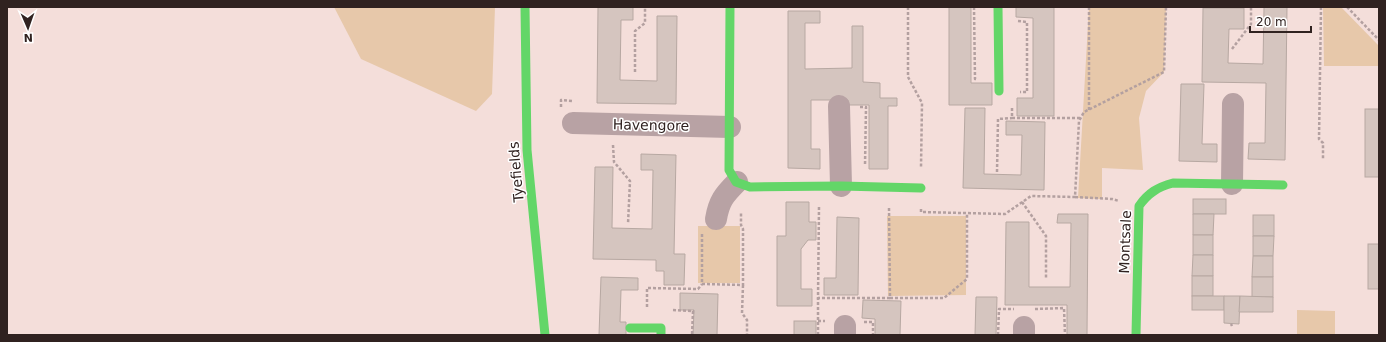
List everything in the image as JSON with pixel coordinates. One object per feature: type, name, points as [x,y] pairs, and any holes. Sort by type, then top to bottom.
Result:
[{"type":"street","name":"Tyefields","points":[[525,7],[527,150],[545,335]]},
{"type":"street","points":[[730,7],[729,170],[732,177],[737,182],[742,186],[750,187],[840,186],[921,188]]},
{"type":"street","points":[[998,7],[999,91]]},
{"type":"street","points":[[1232,184],[1233,104]]},
{"type":"street","points":[[839,106],[840,186]]},
{"type":"street","name":"Havengore","points":[[573,123],[730,127]]},
{"type":"street","points":[[716,218],[717,209],[722,198],[737,182]]},
{"type":"street","name":"Montsale","points":[[1136,335],[1139,206],[1146,195],[1158,187],[1172,183],[1282,185]]},
{"type":"street","points":[[630,328],[661,328],[661,335]]},
{"type":"path","points":[[635,72],[635,31],[645,23],[644,7]]},
{"type":"path","points":[[908,7],[908,77],[922,103],[921,212],[1006,214],[1031,196],[1076,197],[1079,121],[1084,112],[1164,72],[1166,7]]},
{"type":"path","points":[[1089,7],[1089,110]]},
{"type":"path","points":[[1232,49],[1251,24],[1251,7]]},
{"type":"path","points":[[1321,7],[1319,140],[1323,143],[1323,160]]},
{"type":"path","points":[[1347,7],[1379,40]]},
{"type":"path","points":[[573,100],[561,100],[560,115],[573,123]]},
{"type":"path","points":[[1012,105],[1012,118]]},
{"type":"path","points":[[839,106],[866,107],[865,172]]},
{"type":"path","points":[[997,172],[998,119],[1081,118]]},
{"type":"path","points":[[818,335],[819,199]]},
{"type":"path","points":[[1022,202],[1046,236],[1046,278]]},
{"type":"path","points":[[889,208],[890,298]]},
{"type":"path","points":[[818,298],[944,298],[967,279],[966,213]]},
{"type":"path","points":[[647,309],[647,288],[698,289],[702,284]]},
{"type":"path","points":[[743,285],[742,313],[747,320],[747,335]]},
{"type":"path","points":[[670,310],[693,311],[692,335]]},
{"type":"shaded area","points":[[334,7],[495,7],[492,94],[476,111],[361,59]]},
{"type":"shaded area","points":[[1089,7],[1166,7],[1164,72],[1146,91],[1139,118],[1143,170],[1102,168],[1102,199],[1078,198]]},
{"type":"shaded area","points":[[1323,7],[1341,7],[1379,46],[1379,66],[1324,66]]},
{"type":"shaded area","points":[[887,216],[966,216],[966,295],[888,296]]},
{"type":"shaded area","points":[[698,226],[740,226],[740,283],[698,283]]},
{"type":"shaded area","points":[[1297,310],[1335,311],[1335,335],[1297,335]]},
{"type":"building","points":[[598,7],[633,7],[633,20],[621,20],[620,80],[657,81],[657,16],[677,16],[676,104],[597,103]]},
{"type":"building","points":[[949,7],[971,7],[971,83],[992,83],[992,105],[949,105]]},
{"type":"building","points":[[1016,7],[1054,7],[1054,116],[1017,116],[1017,98],[1033,98],[1033,18],[1016,17]]},
{"type":"building","points":[[1264,7],[1287,7],[1285,160],[1248,159],[1249,143],[1265,143],[1266,83],[1202,82],[1203,8],[1244,8],[1244,29],[1229,29],[1228,63],[1263,64]]},
{"type":"building","points":[[788,11],[820,11],[820,23],[805,23],[805,69],[852,68],[852,26],[863,26],[863,82],[880,83],[880,98],[897,98],[897,106],[888,106],[888,169],[869,169],[869,105],[848,105],[848,100],[811,100],[811,149],[820,149],[820,169],[788,168]]},
{"type":"building","points":[[1181,84],[1204,84],[1202,144],[1217,144],[1217,162],[1179,161]]},
{"type":"building","points":[[965,108],[985,108],[984,174],[1021,175],[1022,135],[1006,135],[1006,121],[1045,122],[1044,190],[963,188]]},
{"type":"building","points":[[1365,109],[1379,109],[1379,177],[1365,177]]},
{"type":"building","points":[[641,154],[676,155],[674,254],[685,254],[684,285],[664,285],[664,271],[656,271],[656,260],[593,259],[595,167],[613,167],[612,228],[652,229],[653,170],[641,170]]},
{"type":"building","points":[[1193,199],[1226,199],[1226,214],[1193,214]]},
{"type":"building","points":[[786,202],[809,202],[809,222],[816,222],[816,240],[808,240],[801,249],[801,289],[812,289],[812,306],[777,306],[777,236],[786,236]]},
{"type":"building","points":[[1058,214],[1088,214],[1087,335],[1067,335],[1067,305],[1005,305],[1006,222],[1029,222],[1029,287],[1070,287],[1071,223],[1057,223]]},
{"type":"building","points":[[1193,214],[1214,214],[1213,235],[1193,235]]},
{"type":"building","points":[[1253,215],[1274,215],[1274,236],[1253,236]]},
{"type":"building","points":[[837,217],[859,218],[858,295],[824,295],[824,278],[836,278]]},
{"type":"building","points":[[1193,235],[1213,235],[1213,255],[1193,255]]},
{"type":"building","points":[[1253,236],[1274,236],[1273,256],[1253,256]]},
{"type":"building","points":[[1368,244],[1379,244],[1379,289],[1368,289]]},
{"type":"building","points":[[1193,255],[1213,255],[1213,276],[1192,276]]},
{"type":"building","points":[[1253,256],[1273,256],[1273,277],[1252,277]]},
{"type":"building","points":[[1192,276],[1213,276],[1213,296],[1192,296]]},
{"type":"building","points":[[601,277],[638,278],[638,290],[621,290],[620,322],[626,322],[626,335],[599,335]]},
{"type":"building","points":[[1252,277],[1273,277],[1273,297],[1252,297]]},
{"type":"building","points":[[680,293],[718,294],[717,335],[693,335],[694,310],[680,310]]},
{"type":"building","points":[[1192,296],[1224,296],[1224,310],[1192,310]]},
{"type":"building","points":[[1224,296],[1240,296],[1239,324],[1224,323]]},
{"type":"building","points":[[1240,296],[1273,297],[1273,312],[1239,312]]},
{"type":"building","points":[[976,297],[997,297],[996,335],[975,335]]},
{"type":"building","points":[[863,300],[901,301],[900,335],[875,335],[875,319],[862,318]]},
{"type":"building","points":[[794,321],[816,321],[816,335],[794,335]]},
{"type":"traffic: fast","points":[[525,7],[527,150],[545,335]]},
{"type":"traffic: fast","points":[[730,7],[729,170],[736,182],[750,187],[841,186],[921,188]]},
{"type":"traffic: fast","points":[[998,7],[999,91]]},
{"type":"traffic: fast","points":[[1136,335],[1139,206],[1146,197],[1163,186],[1173,183],[1283,185]]},
{"type":"traffic: fast","points":[[630,328],[661,328],[661,335]]}]
